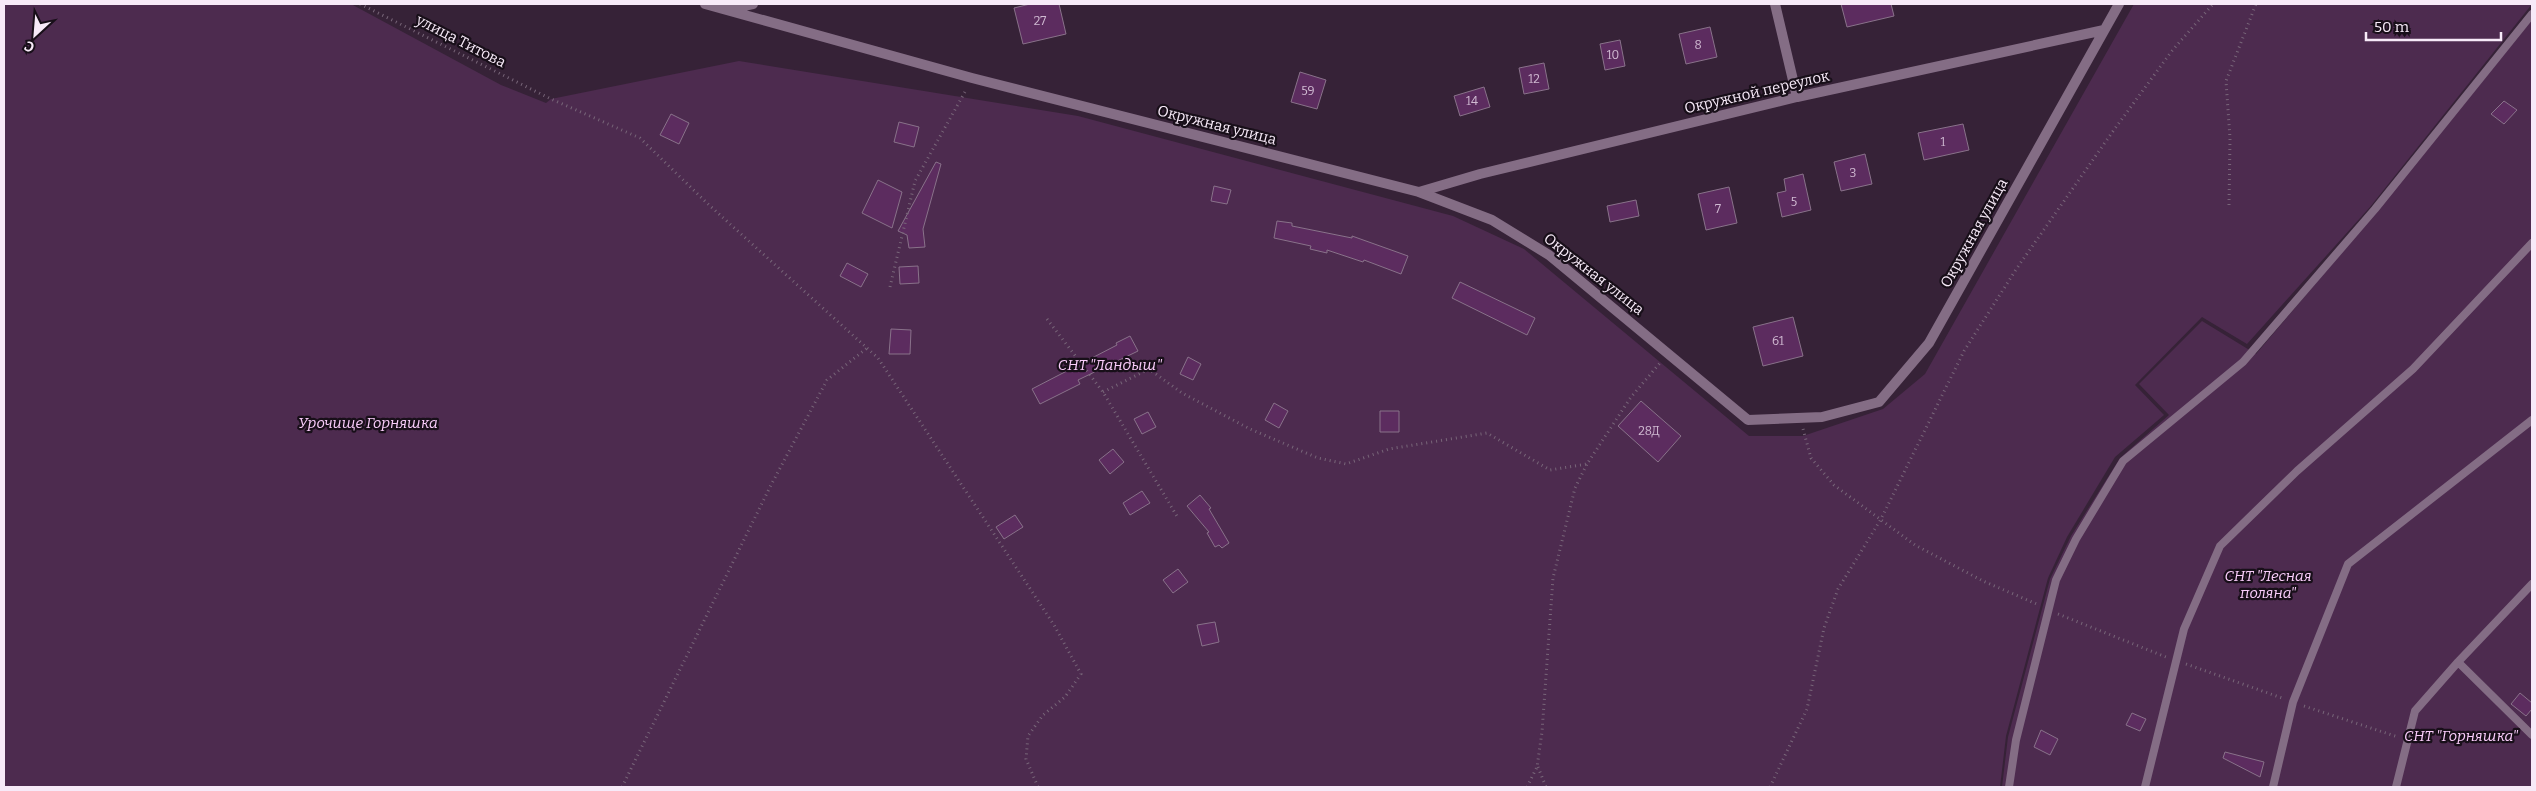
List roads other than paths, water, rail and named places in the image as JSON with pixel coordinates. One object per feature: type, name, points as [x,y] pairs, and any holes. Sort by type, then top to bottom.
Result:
[{"type":"street","name":"Окружная улица","points":[[705,4],[972,78],[1419,192],[1492,220],[1549,255],[1748,420],[1822,417],[1879,402],[1929,343],[2119,4]]},
{"type":"street","points":[[727,10],[753,4]]},
{"type":"street","points":[[1775,4],[1796,97]]},
{"type":"street","name":"Окружной переулок","points":[[1419,192],[1480,174],[1796,97],[2104,30]]},
{"type":"lane","points":[[2009,787],[2016,740],[2056,580],[2076,539],[2123,461],[2243,362],[2375,209],[2532,14]]},
{"type":"lane","points":[[2145,787],[2184,629],[2220,546],[2297,471],[2413,369],[2532,244]]},
{"type":"lane","points":[[2273,787],[2293,702],[2348,564],[2532,420]]},
{"type":"lane","points":[[2396,787],[2415,711],[2458,662],[2532,584]]},
{"type":"lane","points":[[2458,662],[2532,735]]},
{"type":"park label","name":"СНТ \"Ландыш\"","points":[[1110,365]]},
{"type":"park label","name":"Урочище Горняшка","points":[[368,423]]},
{"type":"park label","name":"СНТ \"Лесная поляна\"","points":[[2268,584]]},
{"type":"park label","name":"СНТ \"Горняшка\"","points":[[2461,736]]}]
